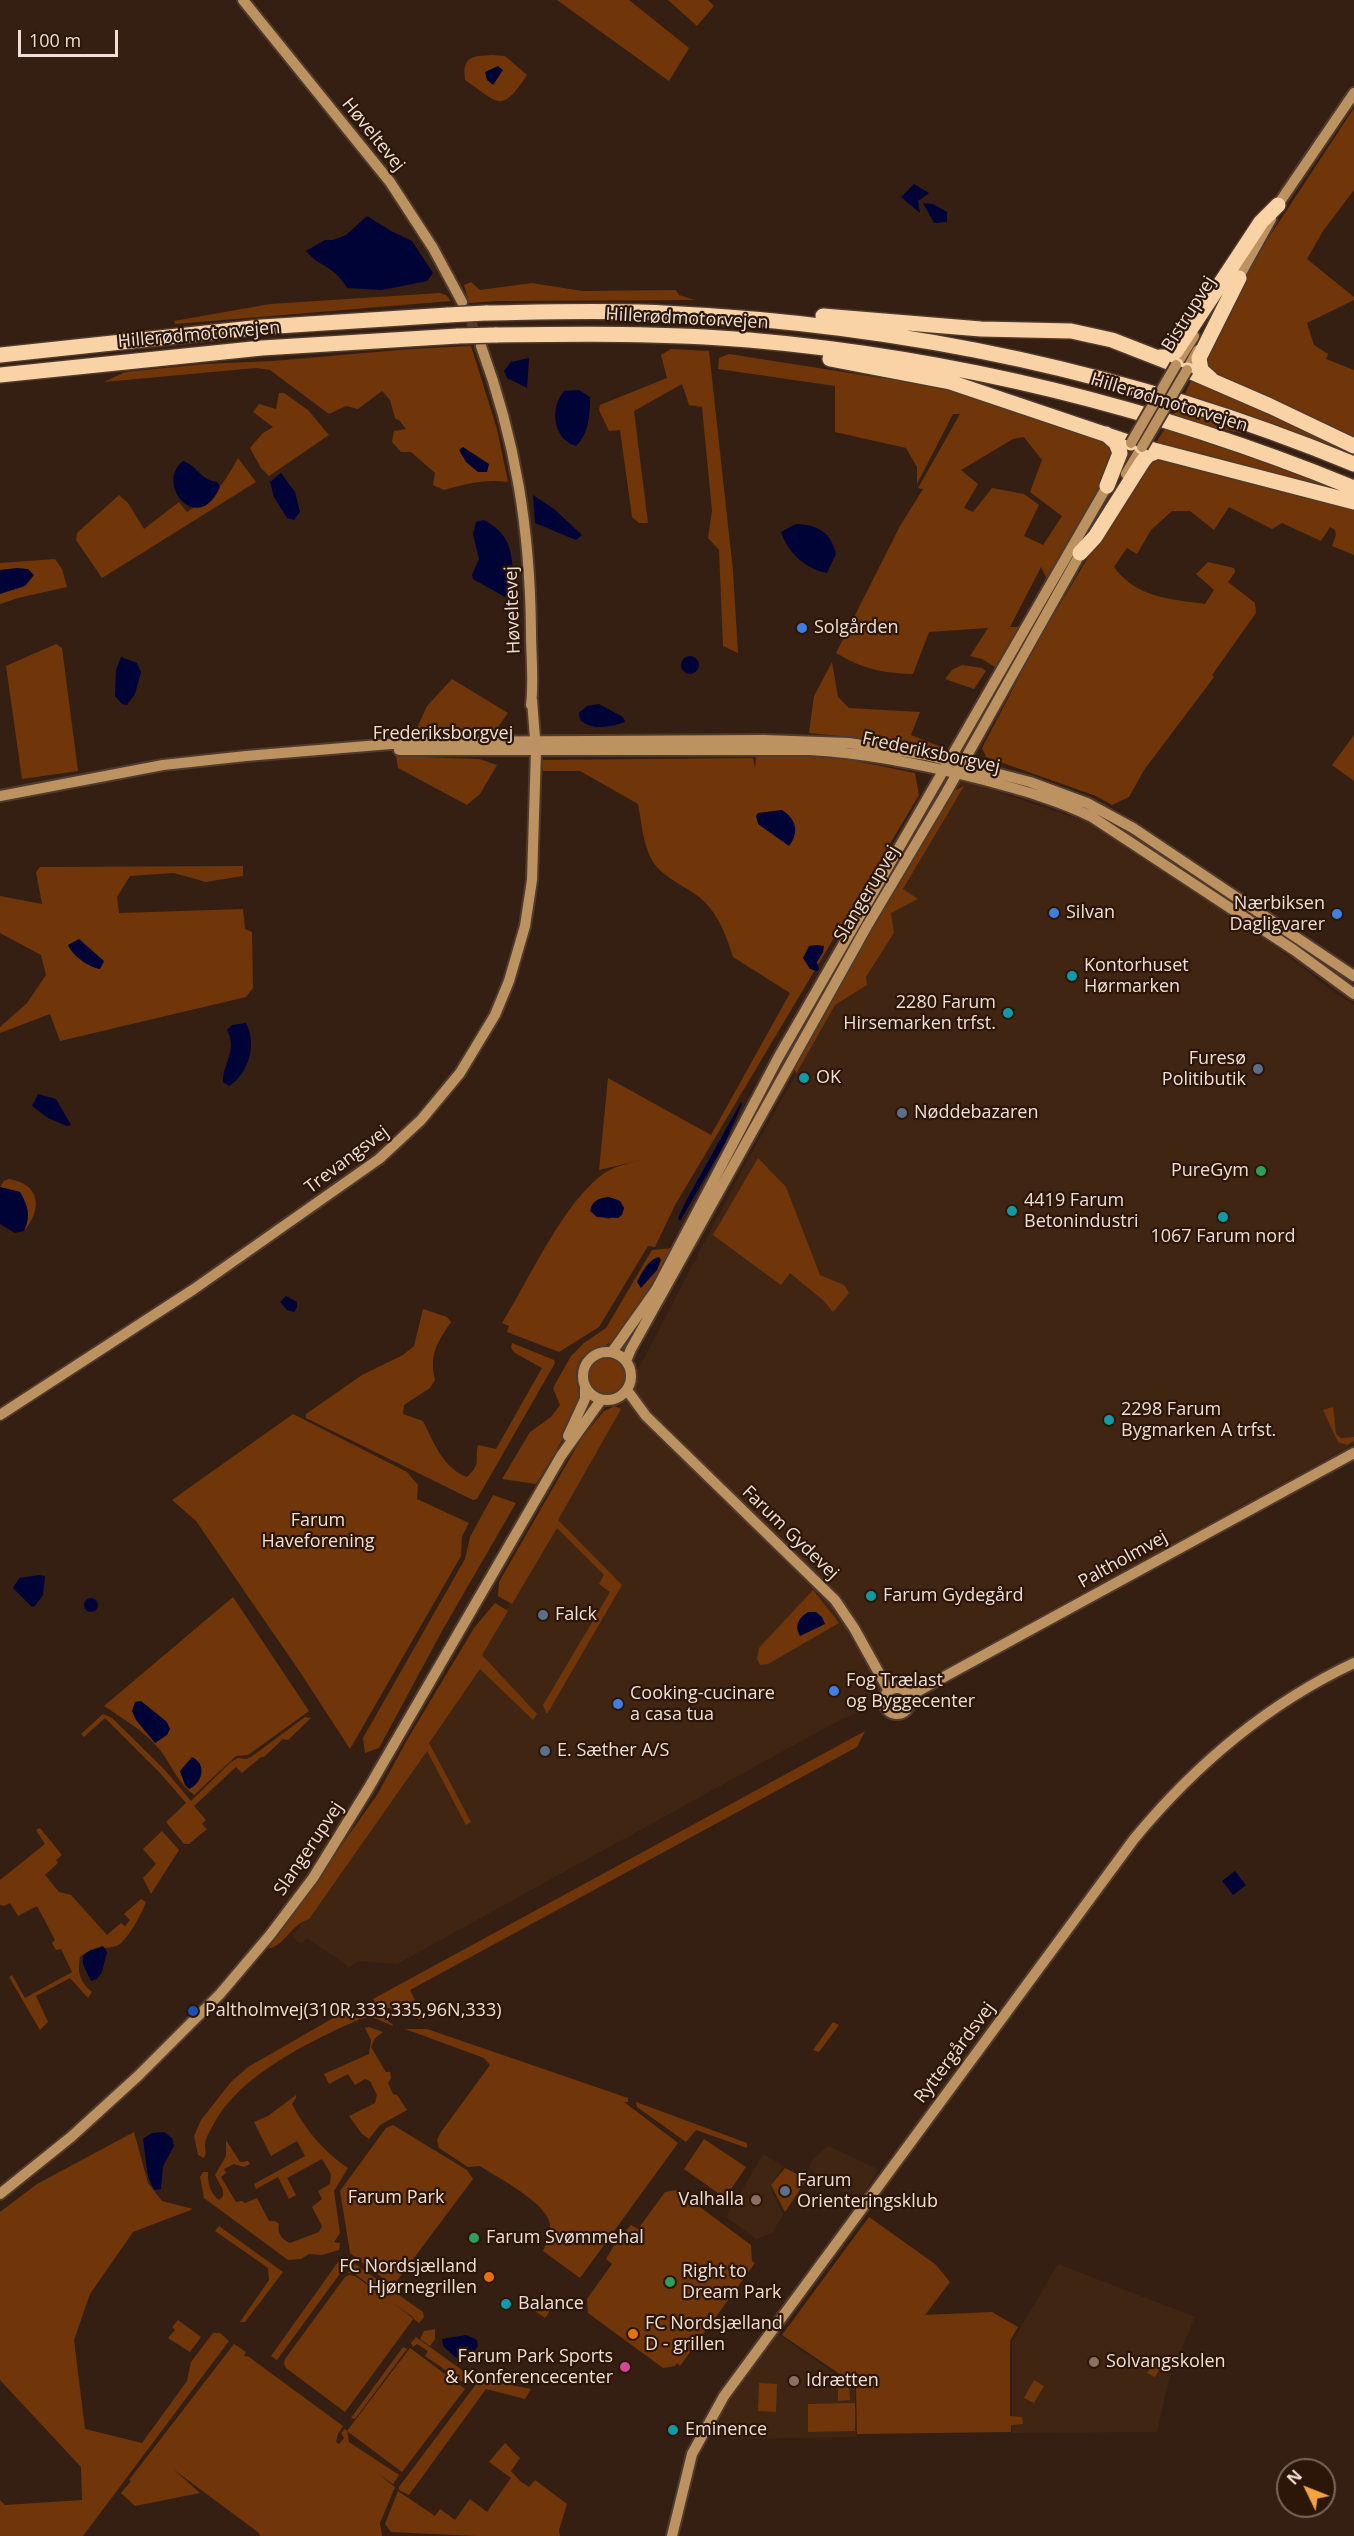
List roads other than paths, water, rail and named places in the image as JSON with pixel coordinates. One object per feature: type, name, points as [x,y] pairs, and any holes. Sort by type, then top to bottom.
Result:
[{"type":"highway","points":[[1160,357],[1168,357],[1176,351],[1261,222],[1278,205]]},
{"type":"highway","points":[[1213,380],[1202,370],[1199,358],[1239,278]]},
{"type":"highway","points":[[662,313],[685,308],[750,310],[934,326],[1062,330],[1112,340],[1160,357],[1354,446]]},
{"type":"highway","name":"Hillerødmotorvejen","points":[[0,355],[262,327],[486,313],[662,313],[752,319],[856,330],[991,353],[1083,374],[1238,420],[1354,464]]},
{"type":"highway","name":"Hillerødmotorvejen","points":[[0,375],[252,349],[458,336],[662,335],[748,340],[853,352],[988,375],[1074,395],[1209,434],[1354,488]]},
{"type":"highway","points":[[748,340],[779,350],[950,382],[1144,447],[1354,502]]},
{"type":"highway","points":[[1106,434],[1116,444],[1120,453],[1107,486]]},
{"type":"highway","points":[[1080,553],[1095,537],[1148,455],[1144,447]]},
{"type":"street","name":"Høveltevej","points":[[243,0],[390,182],[433,248],[462,302]]},
{"type":"street","name":"Bistrupvej","points":[[1144,447],[1182,368],[1278,205],[1354,93]]},
{"type":"street","name":"Bistrupvej","points":[[1182,368],[1239,278],[1278,205]]},
{"type":"street","name":"Høveltevej","points":[[481,345],[497,388],[510,435],[524,506],[531,603],[532,746]]},
{"type":"street","name":"Slangerupvej","points":[[626,1361],[819,1010],[905,862],[989,691],[1107,486],[1144,447]]},
{"type":"street","name":"Slangerupvej","points":[[612,1352],[656,1290],[778,1058],[1080,553]]},
{"type":"street","name":"Frederiksborgvej","points":[[0,796],[163,765],[333,749],[821,741],[898,750],[1068,805],[1092,817],[1277,939],[1354,994]]},
{"type":"street","name":"Trevangsvej","points":[[0,1415],[194,1289],[345,1185],[401,1141],[439,1101],[460,1073],[495,1015],[519,950],[532,880],[532,746]]},
{"type":"street","name":"Frederiksborgvej","points":[[952,767],[1056,790],[1107,813],[1354,976]]},
{"type":"street","points":[[612,1352],[626,1361],[632,1376],[627,1390],[615,1400],[601,1400],[591,1395],[585,1387],[583,1373],[589,1360],[602,1353],[612,1352]]},
{"type":"street","name":"Slangerupvej","points":[[561,1456],[585,1399],[585,1387]]},
{"type":"street","name":"Farum Gydevej","points":[[627,1390],[646,1416],[835,1600],[854,1628],[889,1691]]},
{"type":"street","name":"Slangerupvej","points":[[0,2194],[71,2137],[138,2076],[220,1994],[313,1878],[368,1789],[561,1456],[601,1400]]},
{"type":"street","name":"Farum Gydevej","points":[[615,1400],[628,1404],[646,1416]]},
{"type":"street","name":"Paltholmvej","points":[[909,1696],[1354,1453]]},
{"type":"street","name":"Ryttergårdsvej","points":[[672,2536],[692,2454],[726,2393],[1134,1839],[1186,1781],[1241,1732],[1280,1704],[1354,1663]]},
{"type":"street","points":[[899,1689],[909,1696],[910,1705],[903,1713],[893,1714],[885,1705],[889,1691],[899,1689]]},
{"type":"tunnel","points":[[465,308],[479,341]]},
{"type":"place","name":"Solgården","points":[[802,628]]},
{"type":"place","name":"Silvan","points":[[1054,913]]},
{"type":"place","name":"Nærbiksen Dagligvarer","points":[[1337,914]]},
{"type":"place","name":"Kontorhuset Hørmarken","points":[[1072,976]]},
{"type":"place","name":"2280 Farum Hirsemarken trfst.","points":[[1008,1013]]},
{"type":"place","name":"Furesø Politibutik","points":[[1258,1069]]},
{"type":"place","name":"OK","points":[[804,1078]]},
{"type":"place","name":"Nøddebazaren","points":[[902,1113]]},
{"type":"place","name":"PureGym","points":[[1261,1171]]},
{"type":"place","name":"4419 Farum Betonindustri","points":[[1012,1211]]},
{"type":"place","name":"1067 Farum nord","points":[[1223,1217]]},
{"type":"place","name":"2298 Farum Bygmarken A trfst.","points":[[1109,1420]]},
{"type":"place","name":"Farum Gydegård","points":[[871,1596]]},
{"type":"place","name":"Falck","points":[[543,1615]]},
{"type":"place","name":"Fog Trælast og Byggecenter","points":[[834,1691]]},
{"type":"place","name":"Cooking-cucinare a casa tua","points":[[618,1704]]},
{"type":"place","name":"E. Sæther A/S","points":[[545,1751]]},
{"type":"place","name":"Paltholmvej(310R,333,335,96N,333)","points":[[193,2011]]},
{"type":"place","name":"Farum Orienteringsklub","points":[[785,2191]]},
{"type":"place","name":"Valhalla","points":[[756,2200]]},
{"type":"place","name":"Farum Svømmehal","points":[[474,2238]]},
{"type":"place","name":"FC Nordsjælland Hjørnegrillen","points":[[489,2277]]},
{"type":"place","name":"Right to Dream Park","points":[[670,2282]]},
{"type":"place","name":"Balance","points":[[506,2304]]},
{"type":"place","name":"FC Nordsjælland D - grillen","points":[[633,2334]]},
{"type":"place","name":"Solvangskolen","points":[[1094,2362]]},
{"type":"place","name":"Farum Park Sports & Konferencecenter","points":[[625,2367]]},
{"type":"place","name":"Idrætten","points":[[794,2381]]},
{"type":"place","name":"Eminence","points":[[673,2430]]},
{"type":"park label","name":"Farum Haveforening","points":[[318,1531]]},
{"type":"park label","name":"Farum Park","points":[[396,2198]]}]
